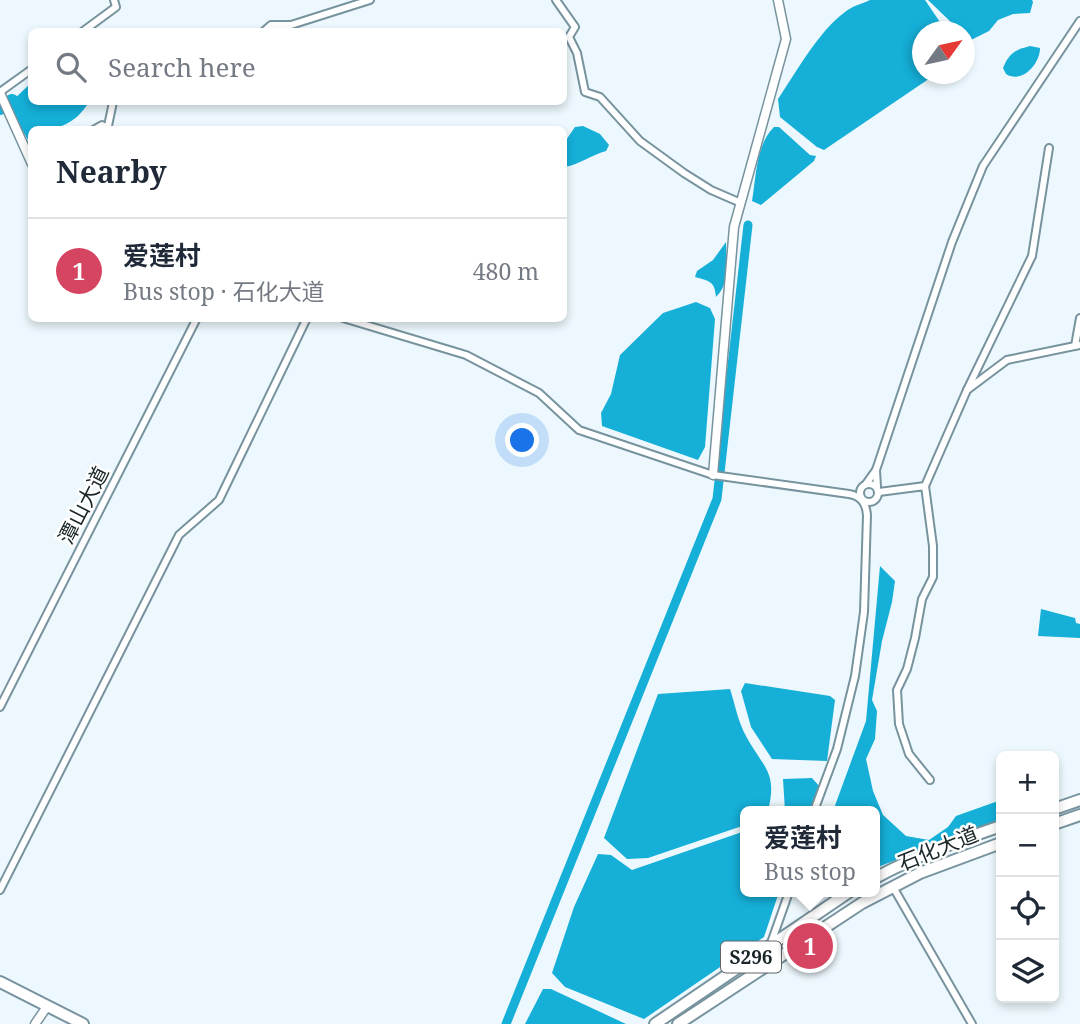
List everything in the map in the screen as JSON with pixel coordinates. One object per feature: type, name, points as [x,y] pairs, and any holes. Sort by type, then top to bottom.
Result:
[{"type":"main road","points":[[1059,807],[1080,800]]},
{"type":"main road","points":[[1059,822],[1080,815]]},
{"type":"main road","name":"石化大道","points":[[880,875],[908,860],[996,828]]},
{"type":"main road","name":"石化大道","points":[[880,894],[920,873],[996,845]]},
{"type":"main road","name":"S296","points":[[655,1024],[842,897]]},
{"type":"main road","name":"石化大道","points":[[678,1024],[874,897]]},
{"type":"main road","points":[[0,982],[83,1024]]},
{"type":"street","points":[[87,28],[116,7],[114,0]]},
{"type":"street","points":[[268,28],[271,25],[291,25],[370,0]]},
{"type":"street","points":[[556,0],[575,27],[569,37],[577,53],[585,92],[600,97],[640,141],[684,173],[711,190],[741,203]]},
{"type":"street","points":[[713,475],[734,227],[786,39],[778,0]]},
{"type":"street","points":[[816,806],[837,750],[855,676],[864,612],[867,508],[860,492],[876,470],[952,242],[983,166],[1080,21]]},
{"type":"street","points":[[28,72],[1,95],[28,154]]},
{"type":"street","points":[[109,126],[113,105]]},
{"type":"street","points":[[930,780],[909,754],[900,724],[897,690],[915,638],[922,599],[933,577],[933,546],[925,486],[967,390],[1032,257],[1049,148]]},
{"type":"street","points":[[967,390],[1007,360],[1078,345],[1080,318]]},
{"type":"street","name":"潭山大道","points":[[0,707],[195,322]]},
{"type":"street","points":[[0,890],[179,535],[219,500],[305,322]]},
{"type":"street","points":[[356,322],[466,355],[539,393],[579,430],[713,475],[849,494],[866,502],[876,500]]},
{"type":"street","points":[[867,515],[878,491],[876,470]]},
{"type":"street","points":[[849,494],[871,484],[878,491]]},
{"type":"street","points":[[878,491],[925,486]]},
{"type":"street","points":[[893,887],[971,1024]]},
{"type":"street","points":[[771,944],[787,897]]},
{"type":"street","points":[[35,1024],[46,1007]]},
{"type":"water","points":[[870,0],[925,0],[939,21],[912,21],[912,84],[921,84],[824,150],[780,117],[778,99],[808,52],[835,20],[848,10]]},
{"type":"water","points":[[928,0],[1033,2],[1030,13],[1013,14],[998,20],[989,31],[975,38],[975,21],[950,21]]},
{"type":"water","points":[[1030,46],[1040,48],[1037,60],[1029,71],[1018,76],[1006,74],[1003,68],[1010,56]]},
{"type":"water","points":[[28,86],[28,105],[87,105],[75,118],[63,125],[28,126],[28,140],[13,114],[12,101]]},
{"type":"water","points":[[583,126],[600,134],[609,145],[606,151],[567,166],[567,139],[575,127]]},
{"type":"water","points":[[774,127],[779,127],[810,155],[816,156],[814,161],[761,205],[752,201],[756,172],[760,152]]},
{"type":"water","points":[[726,242],[726,278],[716,297],[710,282],[695,277],[697,271],[713,260]]},
{"type":"water","points":[[696,302],[710,308],[715,319],[705,447],[698,460],[602,426],[601,413],[611,394],[620,355],[663,313]]},
{"type":"water","points":[[880,566],[895,581],[872,700],[877,711],[875,739],[866,759],[879,806],[835,806],[866,721]]},
{"type":"water","points":[[1041,609],[1075,618],[1076,623],[1080,624],[1080,638],[1038,636]]},
{"type":"water","points":[[745,683],[830,696],[835,700],[827,761],[772,759],[751,727],[741,691]]},
{"type":"water","points":[[730,689],[743,731],[767,770],[771,798],[769,806],[740,806],[740,827],[648,858],[627,859],[604,838],[658,694]]},
{"type":"water","points":[[812,778],[820,787],[814,806],[785,806],[783,779]]},
{"type":"water","points":[[996,802],[996,823],[880,866],[880,808],[883,815],[906,836],[929,840],[948,827],[956,816]]},
{"type":"water","points":[[740,833],[740,897],[777,897],[764,937],[644,1019],[565,987],[552,973],[574,907],[598,854],[611,855],[632,870]]},
{"type":"water","points":[[543,989],[551,989],[626,1024],[525,1024]]},
{"type":"waterway","points":[[0,108],[12,101]]},
{"type":"waterway","points":[[506,1024],[717,499],[748,225]]},
{"type":"place","name":"爱莲村","points":[[810,946]]}]
